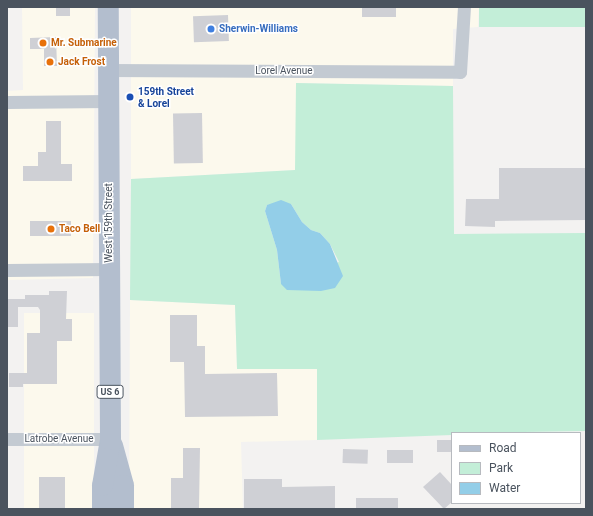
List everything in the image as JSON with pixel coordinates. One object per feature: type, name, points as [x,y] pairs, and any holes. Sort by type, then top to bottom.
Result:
[{"type":"main road","name":"West 159th Street","points":[[102,509],[102,485],[110,439],[108,7]]},
{"type":"main road","name":"West 159th Street","points":[[110,439],[123,485],[123,509]]},
{"type":"street","name":"Lorel Avenue","points":[[108,70],[460,72],[464,7]]},
{"type":"street","points":[[7,102],[108,101]]},
{"type":"street","points":[[7,270],[109,269]]},
{"type":"street","name":"Latrobe Avenue","points":[[7,439],[110,439]]},
{"type":"shaded area","points":[[22,7],[95,7],[93,278],[7,280],[7,91],[23,90]]},
{"type":"shaded area","points":[[131,7],[479,7],[478,27],[453,29],[453,86],[296,83],[296,170],[131,179]]},
{"type":"shaded area","points":[[130,300],[235,305],[237,369],[317,369],[317,440],[241,442],[243,509],[129,509]]},
{"type":"shaded area","points":[[24,313],[94,313],[94,509],[24,509]]},
{"type":"green space","points":[[479,7],[586,7],[586,27],[479,27]]},
{"type":"green space","points":[[296,83],[453,86],[454,234],[586,233],[586,431],[451,432],[451,435],[317,440],[317,369],[237,369],[235,305],[130,300],[131,179],[295,170]],"holes":[[[291,204],[302,222],[311,230],[320,233],[330,244],[339,262],[281,284],[277,250],[265,211],[267,205]]]},
{"type":"water","points":[[281,200],[291,204],[302,222],[311,230],[320,233],[330,244],[343,276],[335,288],[321,291],[287,290],[281,284],[277,250],[265,211],[267,205]]},
{"type":"building","points":[[56,7],[70,7],[70,16],[56,16]]},
{"type":"building","points":[[362,7],[396,7],[396,17],[362,17]]},
{"type":"building","name":"Sherwin-Williams","points":[[228,15],[229,41],[194,42],[193,16]]},
{"type":"building","points":[[56,37],[57,66],[44,66],[44,49],[30,49],[30,38]]},
{"type":"building","points":[[202,113],[203,163],[174,163],[173,114]]},
{"type":"building","points":[[46,121],[61,121],[61,164],[72,164],[72,181],[23,181],[23,166],[38,166],[38,152],[46,152]]},
{"type":"building","points":[[499,168],[586,168],[586,220],[495,221],[495,227],[465,226],[466,199],[499,199]]},
{"type":"building","name":"Taco Bell","points":[[30,221],[71,221],[71,236],[30,236]]},
{"type":"building","points":[[49,291],[67,291],[66,319],[72,319],[72,341],[57,341],[57,384],[23,384],[23,387],[9,387],[9,373],[27,373],[27,333],[40,333],[40,310],[38,307],[18,307],[18,327],[7,327],[7,299],[25,299],[25,295],[49,295]]},
{"type":"building","points":[[170,315],[197,315],[197,346],[205,346],[205,374],[277,373],[278,416],[185,417],[184,362],[170,362]]},
{"type":"building","points":[[437,440],[451,440],[451,452],[437,452]]},
{"type":"building","points":[[183,448],[200,448],[199,509],[171,509],[171,478],[183,478]]},
{"type":"building","points":[[343,449],[368,450],[367,464],[343,463]]},
{"type":"building","points":[[387,450],[413,450],[413,463],[387,463]]},
{"type":"building","points":[[440,472],[451,484],[451,503],[444,509],[423,487]]},
{"type":"building","points":[[39,477],[65,477],[65,509],[39,509]]},
{"type":"building","points":[[244,479],[282,479],[282,487],[335,486],[335,509],[244,509]]},
{"type":"building","points":[[356,498],[398,498],[398,509],[356,509]]},
{"type":"place","name":"Sherwin-Williams","points":[[211,29]]},
{"type":"place","name":"Mr. Submarine","points":[[43,43]]},
{"type":"place","name":"Jack Frost","points":[[50,62]]},
{"type":"place","name":"159th Street & Lorel","points":[[130,97]]},
{"type":"place","name":"Taco Bell","points":[[51,229]]}]
